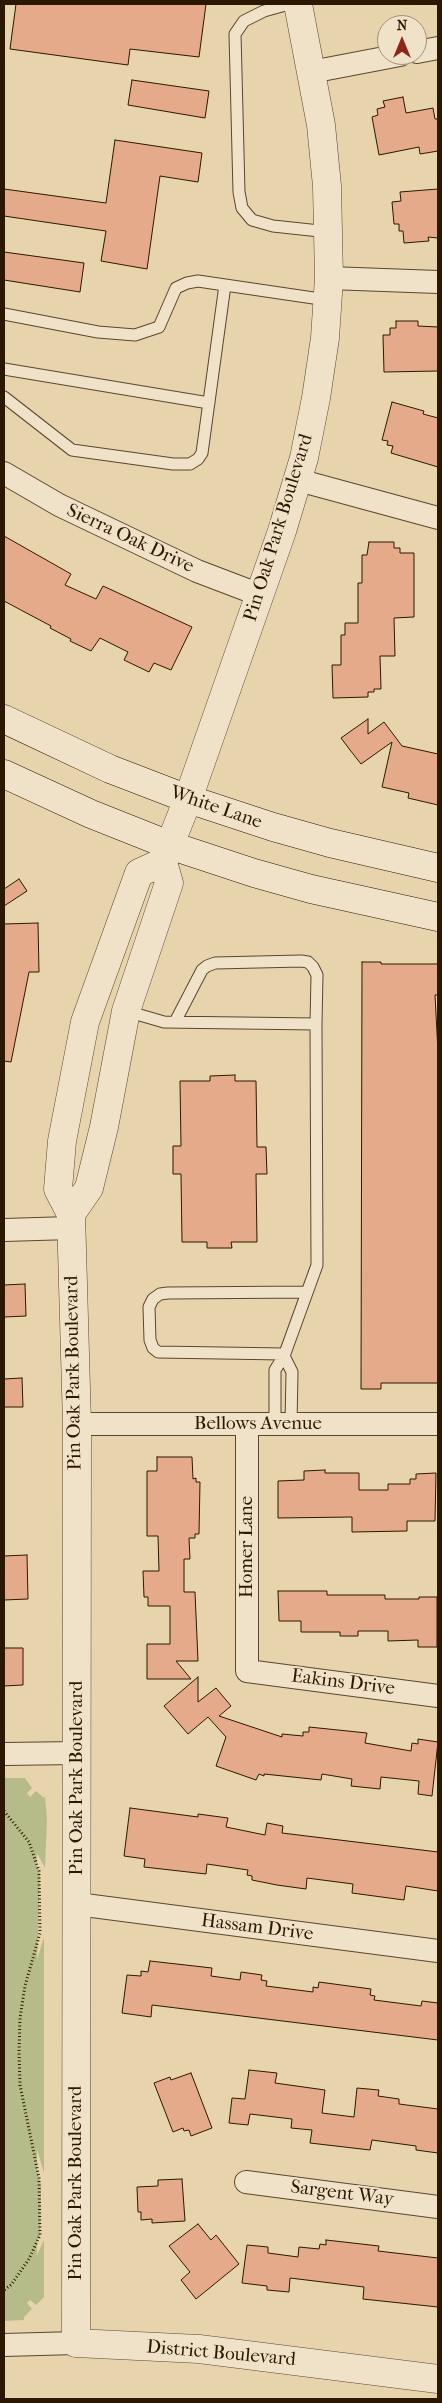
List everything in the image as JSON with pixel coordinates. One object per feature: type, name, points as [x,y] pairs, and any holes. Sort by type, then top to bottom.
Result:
[{"type":"street","name":"Pin Oak Park Boulevard","points":[[76,2343],[77,1424],[71,1221],[58,1189],[62,1141],[85,1022],[139,872],[166,853],[188,799],[260,595],[298,480],[316,398],[328,289],[329,232],[327,186],[321,125],[298,4]]},
{"type":"street","points":[[311,72],[377,59]]},
{"type":"street","points":[[328,289],[438,282]]},
{"type":"street","name":"Sierra Oak Drive","points":[[4,474],[59,505],[197,571],[260,595]]},
{"type":"street","points":[[298,480],[438,518]]},
{"type":"street","name":"White Lane","points":[[4,719],[110,769],[188,799],[320,841],[438,868]]},
{"type":"street","points":[[4,774],[91,814],[166,853],[312,889],[438,917]]},
{"type":"street","points":[[4,1230],[71,1221],[89,1188],[104,1127],[126,1011],[169,883],[166,853]]},
{"type":"street","name":"Bellows Avenue","points":[[77,1424],[438,1424]]},
{"type":"street","name":"Homer Lane","points":[[247,1424],[247,1671]]},
{"type":"street","name":"Eakins Drive","points":[[247,1671],[438,1696]]},
{"type":"street","points":[[4,1754],[76,1752]]},
{"type":"street","name":"Hassam Drive","points":[[76,1904],[438,1951]]},
{"type":"street","name":"Sargent Way","points":[[246,2182],[438,2207]]},
{"type":"street","name":"District Boulevard","points":[[4,2345],[76,2343],[199,2349],[438,2379]]},
{"type":"lane","points":[[289,4],[264,11],[244,21],[234,34],[239,192],[242,208],[252,220],[273,226],[329,232]]},
{"type":"lane","points":[[4,314],[98,332],[136,336],[159,327],[176,288],[187,283],[198,281],[225,285],[328,289]]},
{"type":"lane","points":[[4,397],[72,450],[173,464],[190,464],[198,459],[202,452],[225,285]]},
{"type":"lane","points":[[4,369],[209,403]]},
{"type":"lane","points":[[175,1022],[202,970],[215,962],[300,961],[313,967],[317,975],[317,1265],[284,1355],[275,1370],[283,1424]]},
{"type":"lane","points":[[126,1011],[164,1022],[316,1024]]},
{"type":"lane","points":[[284,1355],[158,1352],[153,1348],[150,1340],[149,1307],[153,1299],[160,1294],[168,1293],[307,1292]]},
{"type":"lane","points":[[283,1424],[292,1372],[284,1355]]},
{"type":"path","points":[[4,1811],[28,1842],[39,1871],[40,1933],[25,1986],[20,2018],[19,2052],[20,2085],[39,2178],[40,2236],[11,2285],[4,2290]]},
{"type":"green space","points":[[4,1778],[25,1778],[32,1788],[27,1793],[30,1797],[36,1791],[44,1798],[45,1796],[47,1819],[45,1868],[37,1853],[37,1866],[40,1874],[37,1960],[44,1937],[44,2173],[37,2149],[37,2169],[41,2185],[40,2235],[37,2242],[37,2255],[44,2240],[44,2297],[36,2305],[30,2300],[27,2303],[32,2309],[24,2317],[24,2320],[4,2321]]},
{"type":"building","points":[[16,4],[206,4],[199,57],[130,49],[128,65],[10,49]]},
{"type":"building","points":[[132,80],[209,91],[205,118],[128,105]]},
{"type":"building","points":[[403,97],[406,113],[433,108],[435,119],[438,119],[438,151],[420,154],[419,147],[379,155],[372,117],[378,115],[377,109],[385,107],[383,101]]},
{"type":"building","points":[[115,140],[202,153],[198,182],[160,176],[147,269],[101,261],[106,231],[4,216],[4,189],[106,203]]},
{"type":"building","points":[[438,189],[438,238],[428,237],[429,241],[404,243],[403,231],[399,231],[399,224],[394,224],[392,202],[401,201],[400,192]]},
{"type":"building","points":[[4,252],[84,263],[80,292],[4,280]]},
{"type":"building","points":[[396,321],[418,321],[418,326],[438,327],[438,371],[384,372],[383,335],[390,335],[390,328],[396,328]]},
{"type":"building","points":[[392,402],[424,411],[423,414],[438,418],[438,467],[391,453],[393,446],[387,445],[388,441],[382,440]]},
{"type":"building","points":[[4,536],[71,574],[65,585],[96,599],[103,586],[192,627],[171,670],[154,663],[149,672],[124,660],[128,652],[100,638],[91,651],[70,641],[71,639],[50,628],[51,626],[4,601]]},
{"type":"building","points":[[369,542],[394,542],[394,548],[400,548],[400,553],[414,553],[414,617],[394,618],[395,656],[380,656],[381,689],[374,689],[374,692],[368,692],[368,697],[333,698],[332,665],[341,665],[341,635],[345,635],[345,623],[358,623],[358,583],[362,583],[362,555],[367,555]]},
{"type":"building","points":[[368,719],[368,734],[384,722],[402,746],[438,754],[438,805],[408,798],[409,793],[382,787],[392,742],[361,764],[341,738]]},
{"type":"building","points":[[19,879],[27,891],[4,906],[4,889]]},
{"type":"building","points":[[38,923],[39,972],[29,972],[11,1062],[4,1061],[4,924]]},
{"type":"building","points":[[362,962],[438,964],[438,995],[435,995],[438,1052],[438,1383],[381,1383],[381,1389],[361,1389]]},
{"type":"building","points":[[235,1075],[235,1081],[256,1081],[257,1147],[266,1147],[267,1174],[256,1174],[257,1242],[231,1242],[232,1248],[207,1248],[207,1242],[182,1242],[181,1174],[173,1174],[173,1146],[181,1146],[180,1081],[210,1081],[210,1076]]},
{"type":"building","points":[[25,1284],[26,1316],[4,1317],[4,1285]]},
{"type":"building","points":[[22,1378],[23,1407],[4,1407],[4,1379]]},
{"type":"building","points":[[157,1457],[192,1457],[193,1479],[196,1478],[196,1482],[200,1482],[199,1534],[195,1534],[195,1538],[189,1538],[190,1559],[184,1559],[184,1592],[195,1592],[198,1661],[176,1661],[191,1679],[147,1679],[147,1644],[170,1644],[170,1606],[148,1606],[148,1597],[144,1597],[143,1571],[159,1571],[158,1536],[147,1536],[147,1471],[157,1471]]},
{"type":"building","points":[[325,1470],[325,1473],[359,1473],[359,1490],[388,1490],[388,1484],[410,1484],[410,1479],[416,1479],[416,1474],[436,1473],[435,1521],[407,1521],[407,1531],[352,1532],[352,1517],[278,1518],[278,1481],[304,1480],[304,1471]]},
{"type":"building","points":[[27,1555],[28,1599],[4,1600],[4,1556]]},
{"type":"building","points":[[278,1591],[327,1591],[327,1595],[385,1595],[385,1599],[437,1597],[437,1647],[418,1647],[418,1640],[388,1641],[388,1631],[358,1631],[358,1636],[340,1636],[340,1632],[301,1632],[301,1621],[279,1621]]},
{"type":"building","points":[[4,1648],[23,1648],[23,1685],[4,1686]]},
{"type":"building","points":[[198,1677],[198,1702],[216,1688],[231,1706],[219,1716],[282,1737],[282,1734],[303,1736],[303,1732],[309,1732],[309,1727],[367,1733],[365,1743],[411,1751],[412,1743],[418,1744],[418,1739],[438,1742],[432,1796],[418,1794],[419,1781],[381,1777],[380,1789],[351,1786],[352,1779],[322,1774],[321,1780],[264,1774],[264,1776],[259,1774],[256,1780],[216,1766],[226,1737],[208,1717],[188,1734],[164,1706]]},
{"type":"building","points":[[130,1808],[198,1817],[198,1814],[228,1818],[226,1827],[265,1835],[267,1823],[283,1826],[282,1833],[438,1852],[438,1891],[406,1886],[404,1900],[352,1893],[353,1884],[307,1878],[306,1889],[277,1885],[252,1880],[252,1876],[247,1875],[248,1870],[207,1864],[206,1874],[144,1867],[145,1859],[124,1856]]},
{"type":"building","points":[[150,1961],[212,1968],[211,1976],[240,1980],[241,1972],[262,1975],[261,1980],[267,1981],[266,1986],[313,1992],[313,1987],[318,1988],[319,1982],[371,1989],[370,1995],[375,1996],[374,2000],[421,2006],[422,2001],[438,2003],[438,2040],[152,2005],[151,2017],[122,2013],[127,1975],[141,1976],[141,1971],[148,1972]]},
{"type":"building","points":[[249,2070],[277,2073],[275,2083],[325,2090],[322,2113],[354,2117],[357,2088],[379,2090],[378,2096],[399,2099],[399,2104],[438,2109],[438,2153],[416,2150],[416,2146],[372,2140],[370,2150],[310,2143],[312,2130],[291,2128],[292,2119],[250,2114],[248,2125],[229,2123],[232,2098],[245,2099]]},
{"type":"building","points":[[191,2073],[212,2128],[191,2136],[189,2130],[184,2131],[183,2128],[173,2132],[154,2083],[170,2077],[171,2080]]},
{"type":"building","points":[[182,2179],[185,2221],[152,2223],[152,2219],[141,2220],[141,2212],[138,2212],[137,2187],[158,2186],[158,2180]]},
{"type":"building","points":[[198,2224],[211,2240],[216,2235],[239,2264],[196,2299],[181,2280],[190,2272],[169,2246]]},
{"type":"building","points":[[326,2240],[379,2246],[378,2251],[438,2258],[438,2307],[363,2299],[364,2287],[290,2278],[289,2292],[267,2290],[267,2286],[242,2283],[247,2245],[268,2247],[268,2253],[298,2257],[299,2247],[319,2249],[320,2244],[326,2245]]}]
